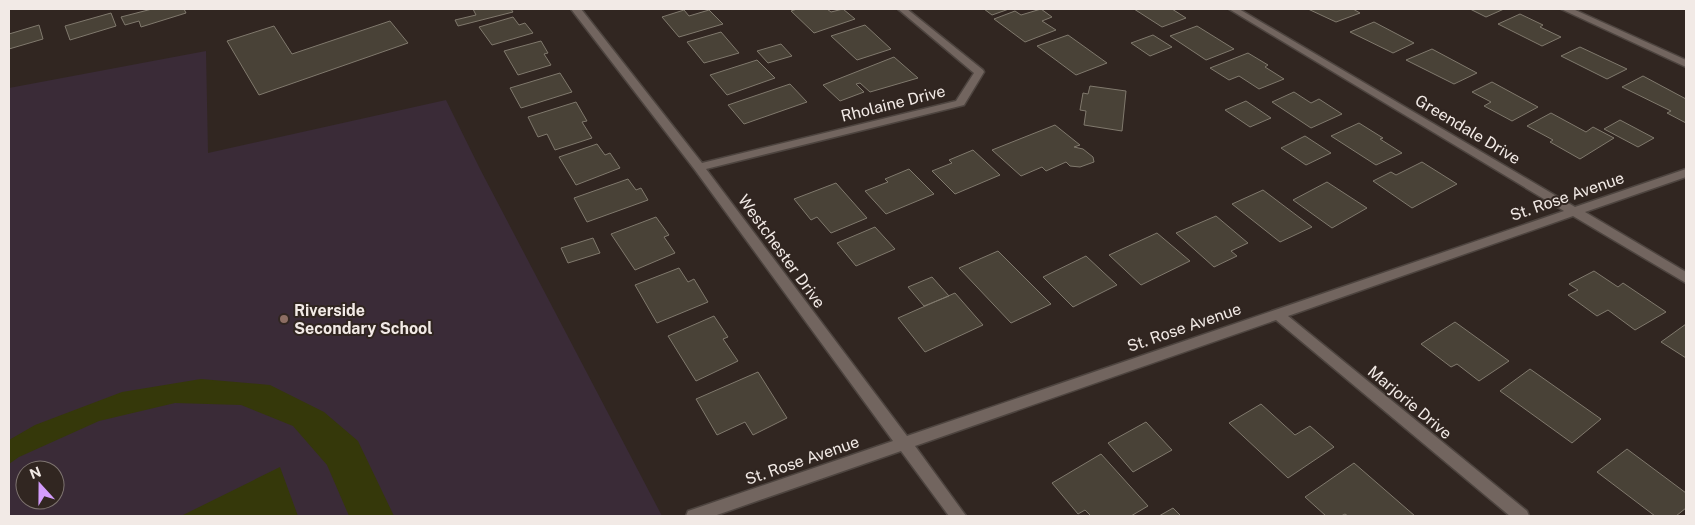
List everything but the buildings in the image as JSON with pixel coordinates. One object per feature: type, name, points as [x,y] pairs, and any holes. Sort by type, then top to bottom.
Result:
[{"type":"street","name":"Westchester Drive","points":[[576,9],[700,167],[958,516]]},
{"type":"street","name":"Rholaine Drive","points":[[700,167],[960,104],[980,72],[902,9]]},
{"type":"street","name":"Greendale Drive","points":[[1233,9],[1686,278]]},
{"type":"street","points":[[1566,9],[1686,64]]},
{"type":"street","name":"St. Rose Avenue","points":[[694,516],[1686,173]]},
{"type":"street","name":"Marjorie Drive","points":[[1277,314],[1521,516]]},
{"type":"shaded area","name":"Riverside Secondary School","points":[[206,51],[208,153],[446,100],[480,169],[662,516],[9,516],[9,88]]},
{"type":"green space","points":[[201,379],[270,385],[324,412],[358,441],[394,516],[349,516],[327,465],[293,426],[241,405],[175,403],[99,421],[19,457],[9,464],[9,440],[35,425],[122,392]]},
{"type":"green space","points":[[280,467],[298,516],[181,516]]},
{"type":"place","name":"Riverside Secondary School","points":[[284,319]]}]
